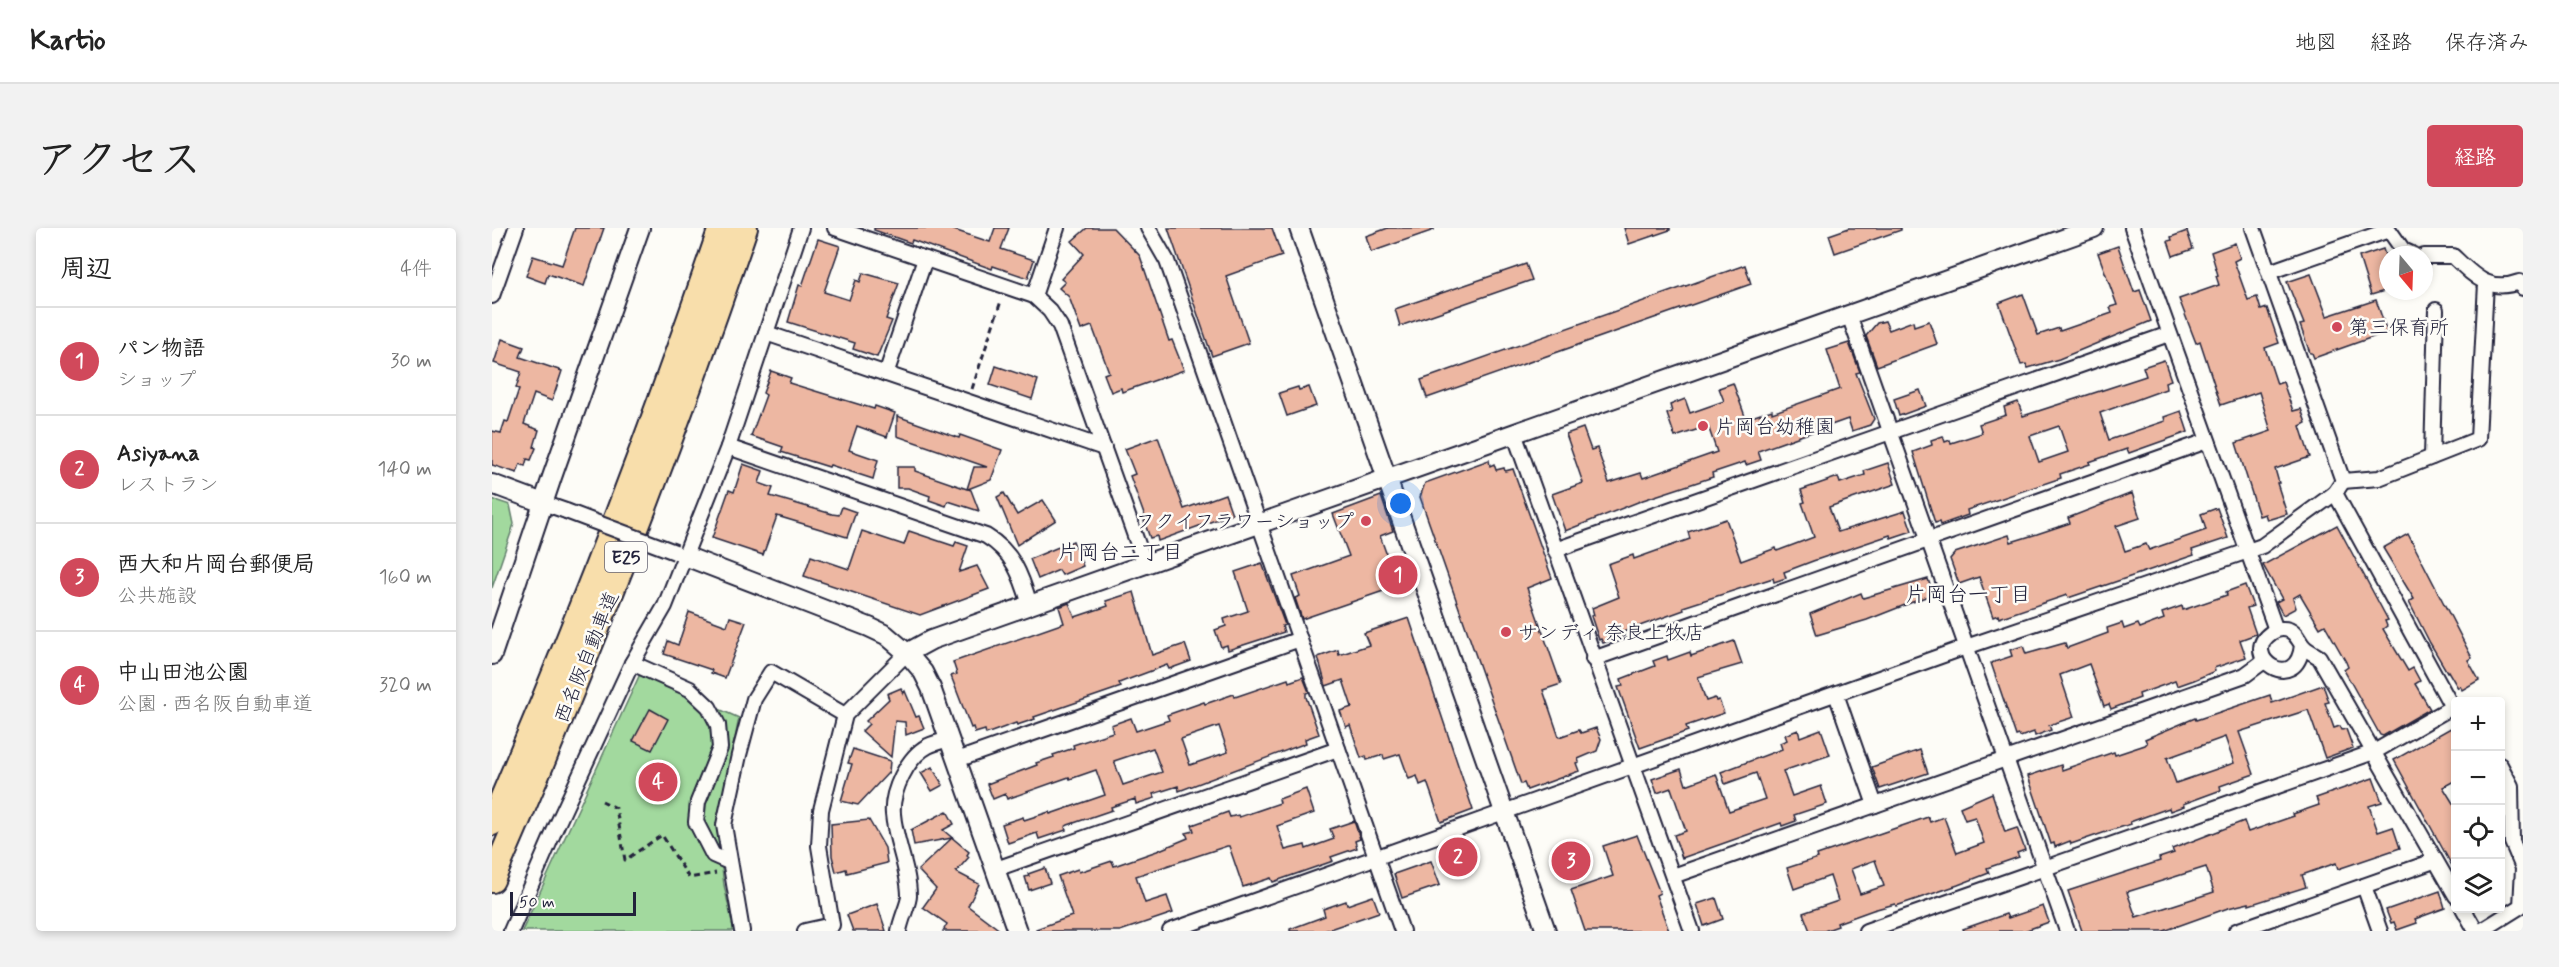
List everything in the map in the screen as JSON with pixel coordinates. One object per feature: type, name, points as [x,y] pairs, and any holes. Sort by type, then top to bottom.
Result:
[{"type":"highway","name":"西名阪自動車道","points":[[492,823],[536,721],[628,488],[720,228]]},
{"type":"highway","name":"西名阪自動車道","points":[[492,880],[556,731],[649,499],[745,228]]},
{"type":"street","points":[[492,296],[497,265],[516,228]]},
{"type":"street","points":[[492,655],[543,502],[640,228]]},
{"type":"street","points":[[511,931],[632,663],[665,606],[680,554],[728,447],[801,228]]},
{"type":"street","points":[[835,228],[1034,296],[1050,311],[1060,326],[1145,564]]},
{"type":"street","points":[[1034,296],[1057,228]]},
{"type":"street","points":[[1148,228],[1167,261],[1402,931]]},
{"type":"street","points":[[1299,228],[1546,931]]},
{"type":"street","points":[[805,931],[832,925],[819,846],[821,810],[845,715],[907,653],[931,640],[1030,604],[2094,228]]},
{"type":"street","points":[[2132,228],[2276,630]]},
{"type":"street","points":[[2253,228],[2343,481]]},
{"type":"street","points":[[2269,272],[2389,230],[2400,246]]},
{"type":"street","points":[[2433,256],[2453,256],[2486,283],[2503,288],[2522,282]]},
{"type":"street","points":[[886,374],[925,259]]},
{"type":"street","points":[[2343,481],[2379,478],[2478,439],[2486,283]]},
{"type":"street","points":[[2432,456],[2436,309]]},
{"type":"street","points":[[1849,315],[2067,931]]},
{"type":"street","points":[[766,333],[1104,448]]},
{"type":"street","points":[[1555,550],[2169,334]]},
{"type":"street","points":[[1514,433],[1692,931]]},
{"type":"street","points":[[1593,659],[2207,441]]},
{"type":"street","points":[[728,447],[986,536],[1012,558],[1022,577],[1030,604]]},
{"type":"street","points":[[1170,931],[1966,647],[2262,546],[2335,493],[2343,481]]},
{"type":"street","points":[[492,484],[680,554],[886,635],[907,653],[923,672],[931,688],[1017,931]]},
{"type":"street","points":[[2335,493],[2451,702]]},
{"type":"street","points":[[2302,645],[2301,657],[2294,666],[2284,670],[2272,668],[2264,661],[2261,648],[2265,637],[2276,630],[2287,630],[2297,635],[2302,645],[2319,657],[2451,888]]},
{"type":"street","points":[[957,760],[1300,639]]},
{"type":"street","points":[[1673,876],[2245,675],[2264,661]]},
{"type":"street","points":[[632,663],[690,689],[709,707],[718,725],[720,748],[698,802],[696,822],[713,855],[729,866]]},
{"type":"street","points":[[742,931],[729,866],[724,825],[754,699],[771,672],[845,715]]},
{"type":"street","points":[[1836,694],[1875,806]]},
{"type":"street","points":[[1866,931],[2374,752],[2451,709]]},
{"type":"street","points":[[899,931],[901,916],[909,899],[908,881],[893,813],[896,789],[904,771],[926,747],[950,739]]},
{"type":"street","points":[[996,869],[1338,749]]},
{"type":"street","points":[[2481,931],[2521,906],[2523,868],[2512,842],[2511,786],[2505,775]]},
{"type":"street","points":[[2236,931],[2434,861]]},
{"type":"street","points":[[2364,886],[2379,931]]},
{"type":"street","points":[[2465,913],[2476,931]]},
{"type":"path","points":[[968,402],[1006,287]]},
{"type":"path","points":[[602,801],[616,808],[625,860],[662,835],[689,878],[729,866]]},
{"type":"green space","points":[[492,499],[510,505],[514,524],[492,588]]},
{"type":"green space","points":[[640,674],[739,718],[717,829],[724,885],[734,931],[522,931]]},
{"type":"building","points":[[575,228],[604,228],[584,286],[548,274],[545,283],[526,276],[533,256],[562,265]]},
{"type":"building","points":[[874,228],[948,228],[990,242],[995,228],[1009,228],[1001,249],[1034,260],[1028,278],[993,266],[992,269],[912,240],[911,243],[874,230]]},
{"type":"building","points":[[1087,228],[1113,228],[1140,256],[1169,341],[1172,340],[1184,370],[1122,392],[1121,388],[1111,392],[1104,374],[1109,372],[1092,326],[1081,330],[1069,297],[1059,288],[1065,282],[1061,279],[1084,254],[1072,241]]},
{"type":"building","points":[[1168,228],[1272,228],[1282,256],[1226,276],[1249,343],[1212,356]]},
{"type":"building","points":[[1388,228],[1434,228],[1434,230],[1371,252],[1366,236]]},
{"type":"building","points":[[1624,228],[1670,228],[1670,230],[1629,244]]},
{"type":"building","points":[[1849,228],[1901,228],[1901,230],[1835,253],[1829,235]]},
{"type":"building","points":[[2187,231],[2193,249],[2173,256],[2168,241],[2172,240],[2171,237]]},
{"type":"building","points":[[818,239],[840,246],[824,292],[849,300],[856,280],[860,282],[863,273],[899,283],[886,319],[892,321],[877,357],[853,349],[855,343],[788,322],[799,285],[802,286]]},
{"type":"building","points":[[2235,243],[2240,258],[2234,261],[2248,300],[2257,297],[2261,310],[2267,308],[2279,343],[2265,348],[2277,384],[2283,382],[2293,411],[2301,409],[2306,423],[2300,426],[2310,457],[2275,469],[2287,514],[2267,520],[2265,514],[2259,516],[2236,443],[2271,431],[2259,392],[2221,405],[2200,341],[2196,343],[2179,299],[2219,285],[2211,252]]},
{"type":"building","points":[[2118,246],[2134,292],[2140,290],[2151,321],[2059,359],[2028,368],[2026,364],[2021,365],[1999,303],[2023,294],[2038,335],[2059,328],[2060,331],[2112,313],[2110,307],[2117,305],[2098,253]]},
{"type":"building","points":[[2379,250],[2379,293],[2371,295],[2359,257]]},
{"type":"building","points":[[1526,264],[1532,280],[1400,326],[1395,309]]},
{"type":"building","points":[[1745,265],[1751,284],[1427,398],[1421,380]]},
{"type":"building","points":[[2311,274],[2327,316],[2376,300],[2387,332],[2314,358],[2300,325],[2304,324],[2287,282]]},
{"type":"building","points":[[1885,321],[1889,330],[1913,321],[1914,326],[1929,321],[1937,344],[1877,366],[1866,336],[1877,323]]},
{"type":"building","points":[[502,339],[524,347],[520,357],[562,371],[552,401],[534,394],[524,424],[539,430],[534,447],[536,448],[531,460],[527,459],[525,466],[520,464],[517,473],[492,465],[492,431],[501,433],[505,421],[508,422],[519,389],[516,388],[521,372],[494,363]]},
{"type":"building","points":[[1849,343],[1860,372],[1856,373],[1874,419],[1870,425],[1852,431],[1848,419],[1758,451],[1761,460],[1746,465],[1745,462],[1712,473],[1713,477],[1643,500],[1565,531],[1552,494],[1583,483],[1566,434],[1583,428],[1591,450],[1597,448],[1609,483],[1641,473],[1643,478],[1717,452],[1708,426],[1675,437],[1667,414],[1672,412],[1670,405],[1685,399],[1690,413],[1724,401],[1719,388],[1733,383],[1746,419],[1772,410],[1772,413],[1840,389],[1827,350]]},
{"type":"building","points":[[2164,360],[2171,380],[2165,382],[2166,389],[2100,413],[2109,440],[2165,421],[2164,417],[2181,411],[2188,432],[2129,453],[2127,449],[2089,462],[2090,464],[2060,474],[2061,478],[1967,510],[1968,515],[1940,525],[1939,522],[1935,523],[1913,452],[1932,445],[1931,440],[1943,436],[1945,442],[1950,440],[1951,443],[1982,433],[1979,424],[2006,415],[2004,407],[2018,402],[2023,416],[2146,376],[2143,367]],"holes":[[[2059,426],[2068,452],[2039,462],[2030,436]]]},
{"type":"building","points":[[996,366],[1038,380],[1032,399],[990,385]]},
{"type":"building","points":[[771,371],[791,378],[789,383],[874,409],[875,406],[895,413],[887,437],[857,426],[849,450],[878,460],[873,479],[781,452],[783,447],[751,436],[766,395],[763,393]]},
{"type":"building","points":[[1298,387],[1299,390],[1309,387],[1316,406],[1287,416],[1279,393]]},
{"type":"building","points":[[1920,390],[1926,406],[1899,416],[1894,399]]},
{"type":"building","points":[[897,416],[959,438],[960,435],[1002,450],[991,480],[968,489],[971,490],[979,511],[948,501],[946,506],[929,500],[930,496],[908,488],[897,488],[897,467],[915,467],[915,471],[967,489],[974,467],[987,467],[897,436]]},
{"type":"building","points":[[1158,437],[1184,509],[1225,494],[1232,514],[1158,541],[1157,536],[1150,538],[1130,476],[1135,474],[1125,449]]},
{"type":"building","name":"サンディ 奈良上牧店","points":[[1489,460],[1490,466],[1494,464],[1496,470],[1513,469],[1552,578],[1527,588],[1561,684],[1543,690],[1559,737],[1579,730],[1581,733],[1596,728],[1601,739],[1597,751],[1578,759],[1579,762],[1576,763],[1579,771],[1527,790],[1524,783],[1521,784],[1420,497],[1425,483]]},
{"type":"building","points":[[1888,463],[1895,484],[1829,507],[1838,532],[1905,511],[1912,531],[1891,538],[1890,535],[1813,561],[1784,572],[1786,578],[1774,582],[1773,578],[1683,607],[1684,610],[1623,632],[1624,636],[1603,643],[1601,639],[1599,640],[1591,616],[1594,615],[1592,608],[1619,597],[1608,564],[1633,555],[1634,559],[1690,539],[1688,532],[1726,519],[1741,561],[1776,548],[1777,551],[1814,537],[1802,503],[1805,502],[1801,490],[1838,477],[1840,483],[1865,475],[1864,471]]},
{"type":"building","points":[[743,464],[763,471],[759,483],[773,488],[770,496],[832,514],[839,515],[842,507],[856,512],[847,537],[777,516],[763,555],[712,538],[729,490],[734,492]]},
{"type":"building","points":[[1004,493],[1017,515],[1043,500],[1056,520],[1017,545],[997,497]]},
{"type":"building","points":[[2132,493],[2140,518],[2116,526],[2125,551],[2146,544],[2149,550],[2206,530],[2201,514],[2217,508],[2228,538],[2192,550],[2194,555],[2068,598],[2067,595],[1999,618],[1998,615],[1993,617],[1979,577],[1959,584],[1950,559],[1955,553],[2009,535],[2011,542],[2070,523],[2068,518]]},
{"type":"building","points":[[1381,496],[1393,531],[1380,536],[1398,586],[1302,619],[1295,598],[1300,596],[1293,576],[1349,556],[1333,514]]},
{"type":"building","points":[[2337,525],[2388,620],[2385,621],[2387,626],[2383,629],[2408,671],[2413,668],[2420,681],[2415,684],[2430,709],[2383,736],[2380,735],[2344,670],[2348,667],[2346,662],[2325,625],[2320,628],[2300,594],[2293,598],[2296,608],[2283,615],[2276,602],[2282,599],[2263,565]]},
{"type":"building","points":[[862,531],[904,545],[909,531],[954,546],[956,542],[968,546],[959,572],[977,566],[989,589],[920,615],[804,576],[811,556],[849,569]]},
{"type":"building","points":[[2408,534],[2472,658],[2468,660],[2479,680],[2462,690],[2447,672],[2430,643],[2409,602],[2414,599],[2383,548]]},
{"type":"building","points":[[1073,541],[1083,566],[1062,575],[1059,570],[1038,579],[1030,559]]},
{"type":"building","points":[[1262,563],[1285,625],[1282,626],[1284,632],[1228,650],[1227,645],[1221,647],[1215,630],[1226,626],[1224,619],[1248,611],[1235,572]]},
{"type":"building","points":[[1928,579],[1933,594],[1867,620],[1817,635],[1810,614],[1861,593],[1863,598]]},
{"type":"building","points":[[2245,585],[2253,606],[2247,608],[2256,634],[2240,640],[2246,657],[2214,668],[2215,671],[2177,686],[2175,681],[2139,694],[2140,698],[2111,709],[2109,704],[2104,706],[2089,664],[2060,675],[2074,717],[2049,725],[2051,730],[2035,736],[2034,732],[2020,737],[2016,736],[1991,663],[2012,656],[2010,650],[2023,646],[2026,654],[2065,643],[2067,648],[2108,633],[2107,628],[2122,623],[2124,629],[2138,624],[2140,628],[2164,619],[2162,613],[2182,606],[2183,610],[2227,595],[2226,592]]},
{"type":"building","points":[[1134,592],[1152,655],[1185,644],[1191,661],[1169,669],[1167,665],[1119,683],[1121,687],[1017,725],[1016,723],[986,734],[985,730],[975,733],[951,676],[957,674],[953,662],[1064,623],[1059,607],[1069,603],[1075,617],[1108,606],[1106,601]]},
{"type":"building","points":[[689,612],[727,626],[730,617],[746,622],[725,678],[711,673],[712,670],[664,654],[668,641],[678,645]]},
{"type":"building","points":[[1409,618],[1473,810],[1441,822],[1427,782],[1420,785],[1417,776],[1409,779],[1400,754],[1384,759],[1383,755],[1367,760],[1366,756],[1361,758],[1350,725],[1346,727],[1340,711],[1352,707],[1343,680],[1326,686],[1318,657],[1338,650],[1339,655],[1369,645],[1364,633]]},
{"type":"building","points":[[1734,641],[1742,664],[1698,677],[1706,701],[1715,698],[1716,701],[1719,700],[1724,713],[1686,726],[1688,731],[1640,748],[1618,687],[1623,686],[1621,679],[1655,666],[1653,661],[1667,656],[1668,660],[1690,652],[1691,656]]},
{"type":"building","points":[[1303,677],[1309,692],[1306,693],[1306,697],[1319,734],[1305,739],[1306,743],[1179,791],[1178,786],[1153,794],[1155,798],[1136,804],[1135,799],[1111,807],[1112,810],[1068,825],[1065,827],[1066,830],[1039,839],[1037,833],[1008,843],[1002,824],[1023,817],[1024,820],[1049,812],[1050,814],[1105,795],[1096,770],[1007,799],[1005,794],[993,799],[987,784],[1037,765],[1036,763],[1054,757],[1053,755],[1074,748],[1073,745],[1113,732],[1111,725],[1131,718],[1136,731],[1169,720],[1167,715],[1204,702],[1205,704],[1234,694],[1235,697],[1288,679],[1289,682]],"holes":[[[1219,726],[1228,752],[1190,765],[1181,739]],[[1153,748],[1162,772],[1123,785],[1114,761]]]},
{"type":"building","points":[[2323,685],[2329,702],[2325,703],[2334,728],[2340,726],[2342,730],[2346,729],[2353,748],[2325,758],[2308,710],[2270,722],[2239,732],[2254,774],[2220,786],[2221,790],[2170,811],[2169,808],[2130,822],[2131,824],[2071,844],[2070,841],[2055,847],[2054,843],[2051,844],[2028,776],[2061,765],[2062,770],[2114,752],[2115,755],[2145,745],[2147,743],[2145,739],[2195,718],[2196,720],[2270,695],[2272,703]],"holes":[[[2225,737],[2234,763],[2176,783],[2167,758]]]},
{"type":"building","points":[[901,688],[903,694],[905,691],[916,717],[919,716],[924,728],[906,735],[905,722],[895,721],[891,757],[862,731],[869,724],[866,721],[889,699],[887,694]]},
{"type":"building","points":[[650,709],[668,719],[652,750],[633,741]]},
{"type":"building","points":[[2451,728],[2451,783],[2443,787],[2451,800],[2451,864],[2394,760]]},
{"type":"building","points":[[1821,729],[1830,755],[1783,771],[1792,796],[1821,786],[1827,804],[1794,815],[1796,821],[1782,826],[1781,823],[1682,858],[1674,835],[1686,831],[1671,788],[1657,793],[1652,779],[1681,769],[1686,785],[1716,774],[1729,811],[1765,799],[1756,773],[1725,784],[1721,772],[1782,749],[1780,743],[1787,740],[1785,735],[1798,730],[1800,737]]},
{"type":"building","points":[[853,749],[890,761],[889,772],[858,805],[841,801],[852,764],[848,763]]},
{"type":"building","points":[[1920,750],[1928,773],[1880,789],[1872,767]]},
{"type":"building","points":[[932,767],[943,785],[932,791],[921,773]]},
{"type":"building","points":[[2373,778],[2382,802],[2369,806],[2378,832],[2393,827],[2400,848],[2338,869],[2336,863],[2302,875],[2306,887],[2249,905],[2249,903],[2228,908],[2164,931],[2082,931],[2068,891],[2160,861],[2159,858],[2174,853],[2172,849],[2244,821],[2248,832],[2294,816],[2293,814],[2319,805],[2316,798]],"holes":[[[2206,867],[2214,892],[2136,917],[2127,892]]]},
{"type":"building","points":[[1306,789],[1314,813],[1277,826],[1285,850],[1305,845],[1306,849],[1334,839],[1330,829],[1354,821],[1360,839],[1355,841],[1357,848],[1331,857],[1333,861],[1273,882],[1271,878],[1243,887],[1229,846],[1227,846],[1136,876],[1145,903],[1167,896],[1173,913],[1120,931],[1036,931],[1036,929],[1072,916],[1058,876],[1112,861],[1114,866],[1157,851],[1188,838],[1186,833],[1194,831],[1192,825],[1228,812],[1230,817],[1238,815],[1239,817],[1280,803],[1279,799]]},
{"type":"building","points":[[1992,793],[2005,832],[2017,828],[2025,850],[2017,853],[2019,857],[1987,868],[1989,873],[1958,885],[1896,906],[1895,904],[1873,910],[1837,923],[1838,926],[1824,931],[1810,931],[1803,913],[1838,901],[1830,876],[1794,889],[1787,868],[1818,858],[1817,855],[1928,817],[1930,822],[1944,817],[1957,853],[1984,843],[1975,817],[1965,820],[1960,807]],"holes":[[[1875,860],[1884,886],[1860,894],[1851,869]]]},
{"type":"building","points":[[947,811],[954,824],[943,830],[969,852],[967,855],[969,857],[956,872],[979,884],[968,906],[1001,931],[943,931],[947,924],[923,907],[936,889],[918,870],[952,838],[914,845],[911,830]]},
{"type":"building","points":[[869,820],[885,848],[887,863],[847,873],[846,869],[836,872],[832,856],[831,824]]},
{"type":"building","points":[[1637,835],[1660,893],[1656,895],[1669,931],[1585,931],[1571,890],[1613,876],[1603,846]]},
{"type":"building","points":[[1431,861],[1440,885],[1402,898],[1394,874]]},
{"type":"building","points":[[1045,868],[1050,883],[1029,890],[1025,877]]},
{"type":"building","points":[[2440,891],[2445,908],[2415,919],[2417,923],[2397,930],[2394,922],[2391,923],[2386,910]]},
{"type":"building","points":[[1373,896],[1379,912],[1324,931],[1290,931],[1290,929],[1325,916],[1323,909],[1346,901],[1347,905]]},
{"type":"building","points":[[1716,898],[1723,919],[1704,926],[1697,904]]},
{"type":"building","points":[[877,904],[886,931],[853,931],[847,915]]},
{"type":"building","points":[[2043,906],[2049,922],[2024,931],[1964,931],[1963,929],[2006,914],[2008,918]]},
{"type":"place","name":"第三保育所","points":[[2337,327]]},
{"type":"place","name":"片岡台幼稚園","points":[[1703,426]]},
{"type":"place","name":"フクイフラワーショップ","points":[[1366,521]]},
{"type":"place","name":"パン物語","points":[[1398,575]]},
{"type":"place","name":"サンディ 奈良上牧店","points":[[1506,632]]},
{"type":"place","name":"中山田池公園","points":[[658,782]]},
{"type":"place","name":"Asiyana","points":[[1458,857]]},
{"type":"place","name":"西大和片岡台郵便局","points":[[1571,861]]},
{"type":"district","name":"片岡台二丁目","points":[[1120,552]]},
{"type":"district","name":"片岡台一丁目","points":[[1968,594]]}]
